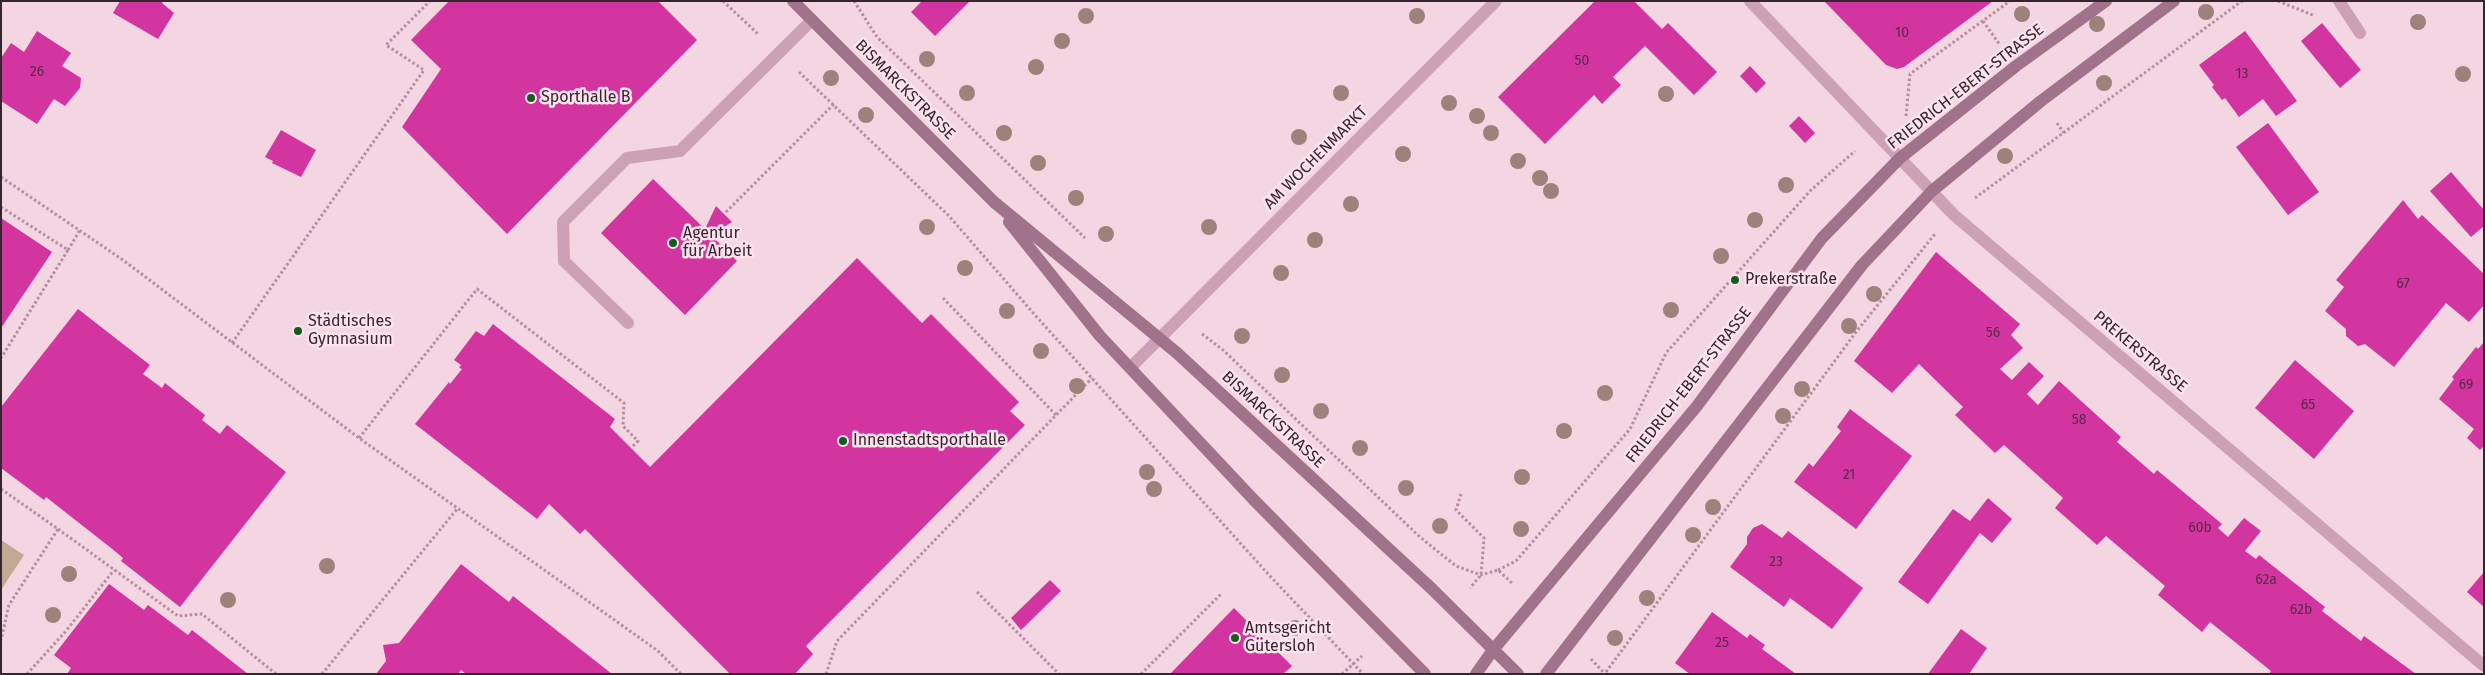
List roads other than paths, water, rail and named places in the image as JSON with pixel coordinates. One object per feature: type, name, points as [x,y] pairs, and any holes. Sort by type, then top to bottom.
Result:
[{"type":"main road","name":"BISMARCKSTRASSE","points":[[793,1],[994,202],[1158,339],[1432,589],[1518,674]]},
{"type":"main road","name":"FRIEDRICH-EBERT-STRASSE","points":[[1476,674],[1493,650],[1697,406],[1822,238],[1900,158],[2016,66],[2106,1]]},
{"type":"main road","points":[[1546,674],[1862,265],[1932,191],[2041,101],[2174,1]]},
{"type":"main road","name":"BISMARCKSTRASSE","points":[[994,202],[1100,336],[1260,506],[1425,674]]},
{"type":"street","name":"AM WOCHENMARKT","points":[[1130,368],[1496,1]]},
{"type":"street","name":"PREKERSTRASSE","points":[[1750,1],[1958,219],[2484,666]]},
{"type":"street","points":[[2339,1],[2360,32]]},
{"type":"street","points":[[628,323],[564,261],[563,222],[627,158],[680,151],[812,20]]},
{"type":"place","name":"Sporthalle B","points":[[531,98]]},
{"type":"place","name":"Agentur für Arbeit","points":[[673,243]]},
{"type":"place","name":"Prekerstraße","points":[[1735,280]]},
{"type":"place","name":"Städtisches Gymnasium","points":[[298,331]]},
{"type":"place","name":"Innenstadtsporthalle","points":[[843,441]]},
{"type":"place","name":"Amtsgericht Gütersloh","points":[[1235,638]]}]
